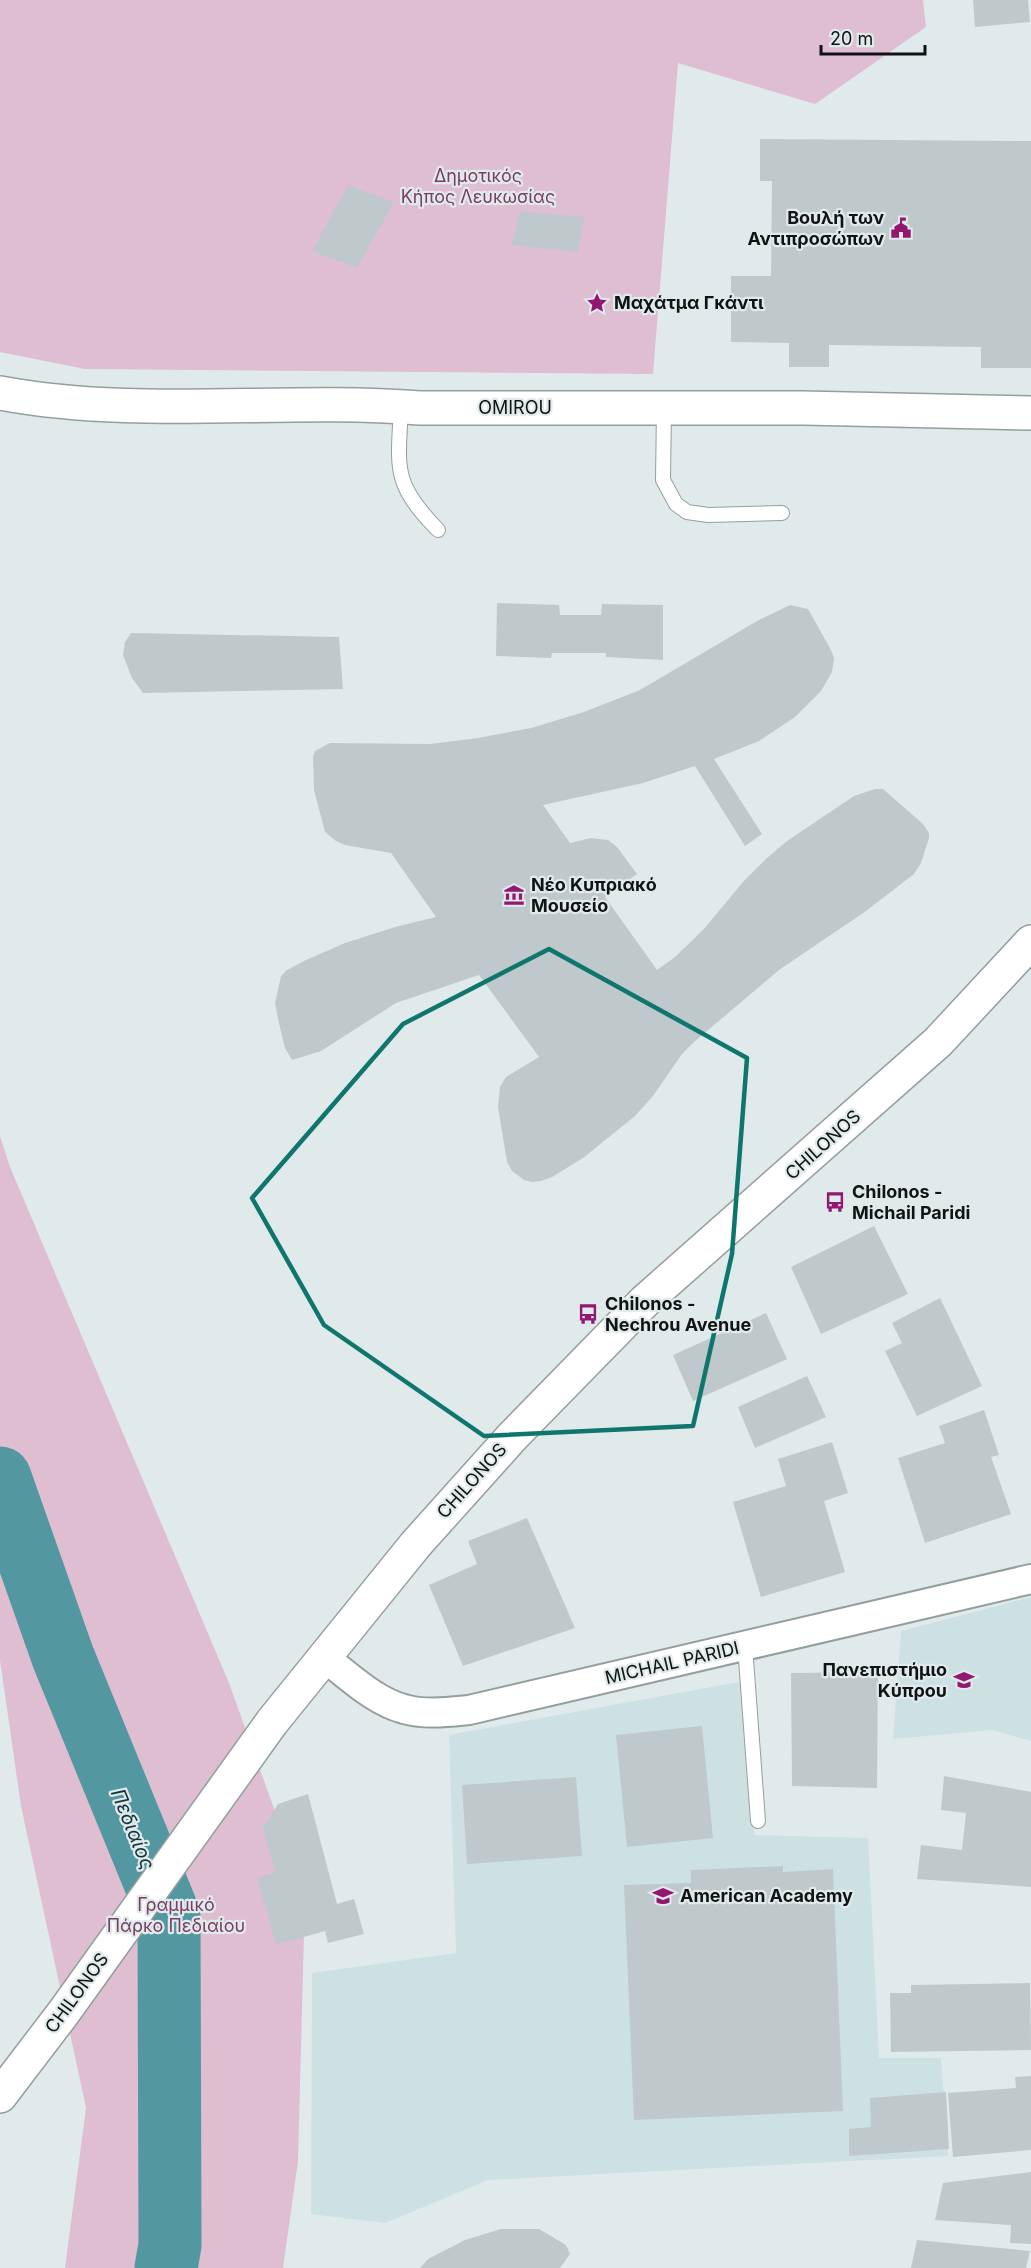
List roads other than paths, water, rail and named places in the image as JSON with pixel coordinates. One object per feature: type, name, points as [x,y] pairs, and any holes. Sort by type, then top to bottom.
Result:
[{"type":"main road","name":"OMIROU","points":[[0,393],[122,405],[363,404],[401,407],[851,409],[1031,413]]},
{"type":"main road","name":"CHILONOS","points":[[0,2096],[64,2012],[272,1722],[416,1544],[512,1437],[645,1301],[938,1042],[1031,942]]},
{"type":"street","name":"MICHAIL PARIDI","points":[[325,1658],[369,1691],[403,1709],[447,1712],[480,1707],[1031,1579]]},
{"type":"lane","points":[[401,407],[398,461],[404,486],[418,509],[438,530]]},
{"type":"lane","points":[[664,408],[663,480],[676,504],[687,512],[708,515],[782,513]]},
{"type":"lane","points":[[745,1646],[758,1821]]},
{"type":"waterway","name":"Πεδιαίος","points":[[0,1478],[63,1657],[169,1916],[170,2245],[166,2268]]},
{"type":"place","name":"Βουλή των Αντιπροσώπων","points":[[901,228]]},
{"type":"place","name":"Μαχάτμα Γκάντι","points":[[597,303]]},
{"type":"place","name":"Νέο Κυπριακό Μουσείο","points":[[514,895]]},
{"type":"place","name":"Chilonos - Michail Paridi","points":[[835,1202]]},
{"type":"place","name":"Chilonos - Nechrou Avenue","points":[[588,1314]]},
{"type":"place","name":"Πανεπιστήμιο Κύπρου","points":[[964,1680]]},
{"type":"place","name":"American Academy","points":[[663,1896]]},
{"type":"park label","name":"Δημοτικός Κήπος Λευκωσίας","points":[[478,186]]},
{"type":"park label","name":"Γραμμικό Πάρκο Πεδιαίου","points":[[176,1915]]}]
